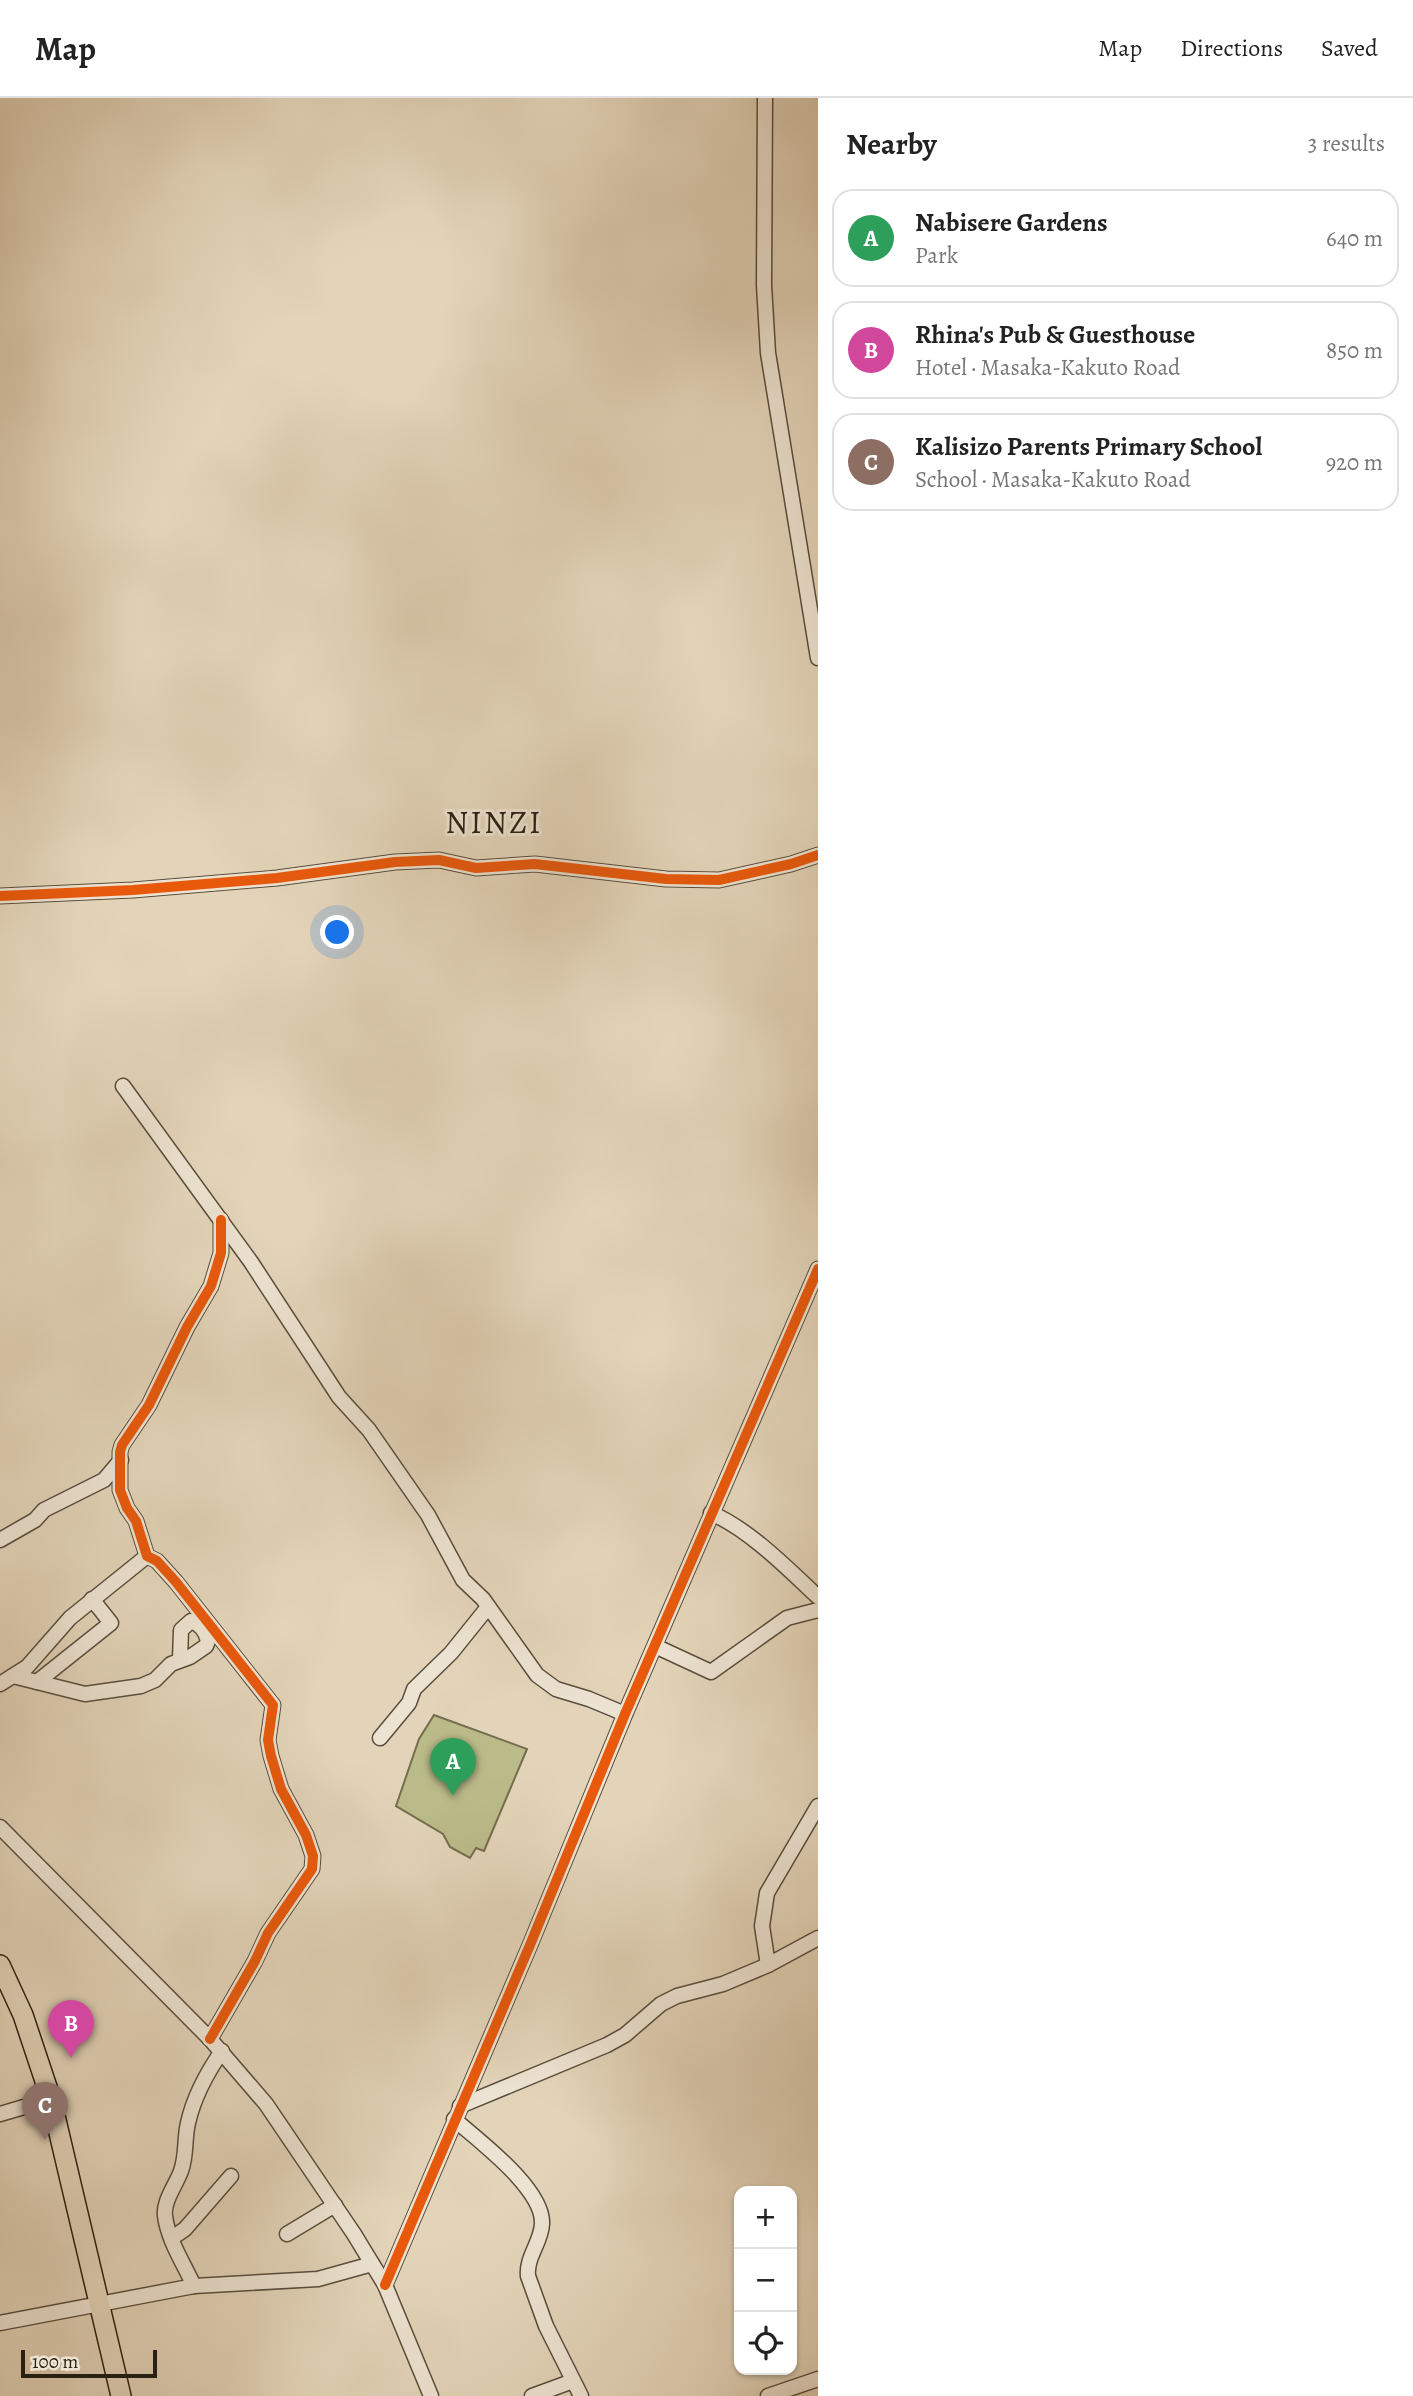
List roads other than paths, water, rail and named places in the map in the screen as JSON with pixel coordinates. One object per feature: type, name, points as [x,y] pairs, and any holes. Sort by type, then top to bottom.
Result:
[{"type":"highway","points":[[0,1965],[23,2015],[51,2099],[121,2396]]},
{"type":"street","points":[[765,98],[764,273],[768,353],[818,659]]},
{"type":"street","points":[[0,897],[133,890],[277,878],[395,862],[439,860],[476,868],[535,864],[666,879],[719,880],[791,864],[818,855]]},
{"type":"street","points":[[123,1086],[251,1262],[339,1397],[369,1430],[428,1516],[463,1580],[488,1607],[531,1668],[546,1683],[625,1714]]},
{"type":"street","points":[[211,2039],[268,1933],[312,1869],[313,1856],[306,1835],[281,1789],[271,1756],[268,1740],[274,1705],[176,1583],[156,1561],[147,1556],[136,1521],[120,1490],[122,1445],[149,1405],[187,1327],[211,1286],[221,1253],[220,1220]]},
{"type":"street","points":[[385,2286],[625,1714],[818,1269]]},
{"type":"street","points":[[0,1540],[35,1520],[44,1510],[104,1480],[121,1460]]},
{"type":"street","points":[[712,1513],[738,1528],[783,1564],[818,1597]]},
{"type":"street","points":[[6,1680],[32,1662],[70,1618],[147,1556]]},
{"type":"street","points":[[37,1682],[111,1623],[92,1599]]},
{"type":"street","points":[[380,1738],[409,1703],[414,1689],[450,1653],[488,1607]]},
{"type":"street","points":[[655,1646],[711,1672],[787,1618],[818,1610]]},
{"type":"street","points":[[6,1680],[37,1682],[85,1694],[141,1686],[155,1680],[180,1659]]},
{"type":"street","points":[[768,1965],[762,1926],[767,1893],[818,1806]]},
{"type":"street","points":[[0,1827],[211,2039],[267,2104],[373,2264],[385,2286],[431,2396]]},
{"type":"street","points":[[457,2112],[607,2045],[625,2035],[661,2004],[723,1984],[768,1965],[818,1938]]},
{"type":"street","points":[[194,2286],[164,2214],[184,2163],[187,2125],[198,2088],[222,2051]]},
{"type":"street","points":[[0,2114],[51,2099]]},
{"type":"street","points":[[457,2112],[537,2202],[542,2221],[541,2233],[530,2260],[528,2276],[546,2326],[581,2396]]},
{"type":"street","points":[[172,2238],[185,2229],[231,2176]]},
{"type":"street","points":[[287,2234],[335,2206]]},
{"type":"street","points":[[0,2323],[194,2286],[318,2280],[373,2264]]},
{"type":"street","points":[[777,2395],[818,2379]]},
{"type":"street","points":[[533,2396],[573,2381]]},
{"type":"place","name":"Nabisere Gardens","points":[[453,1796]]},
{"type":"place","name":"Rhina's Pub & Guesthouse","points":[[71,2058]]},
{"type":"place","name":"Kalisizo Parents Primary School","points":[[45,2140]]},
{"type":"district","name":"NINZI","points":[[494,822]]}]
